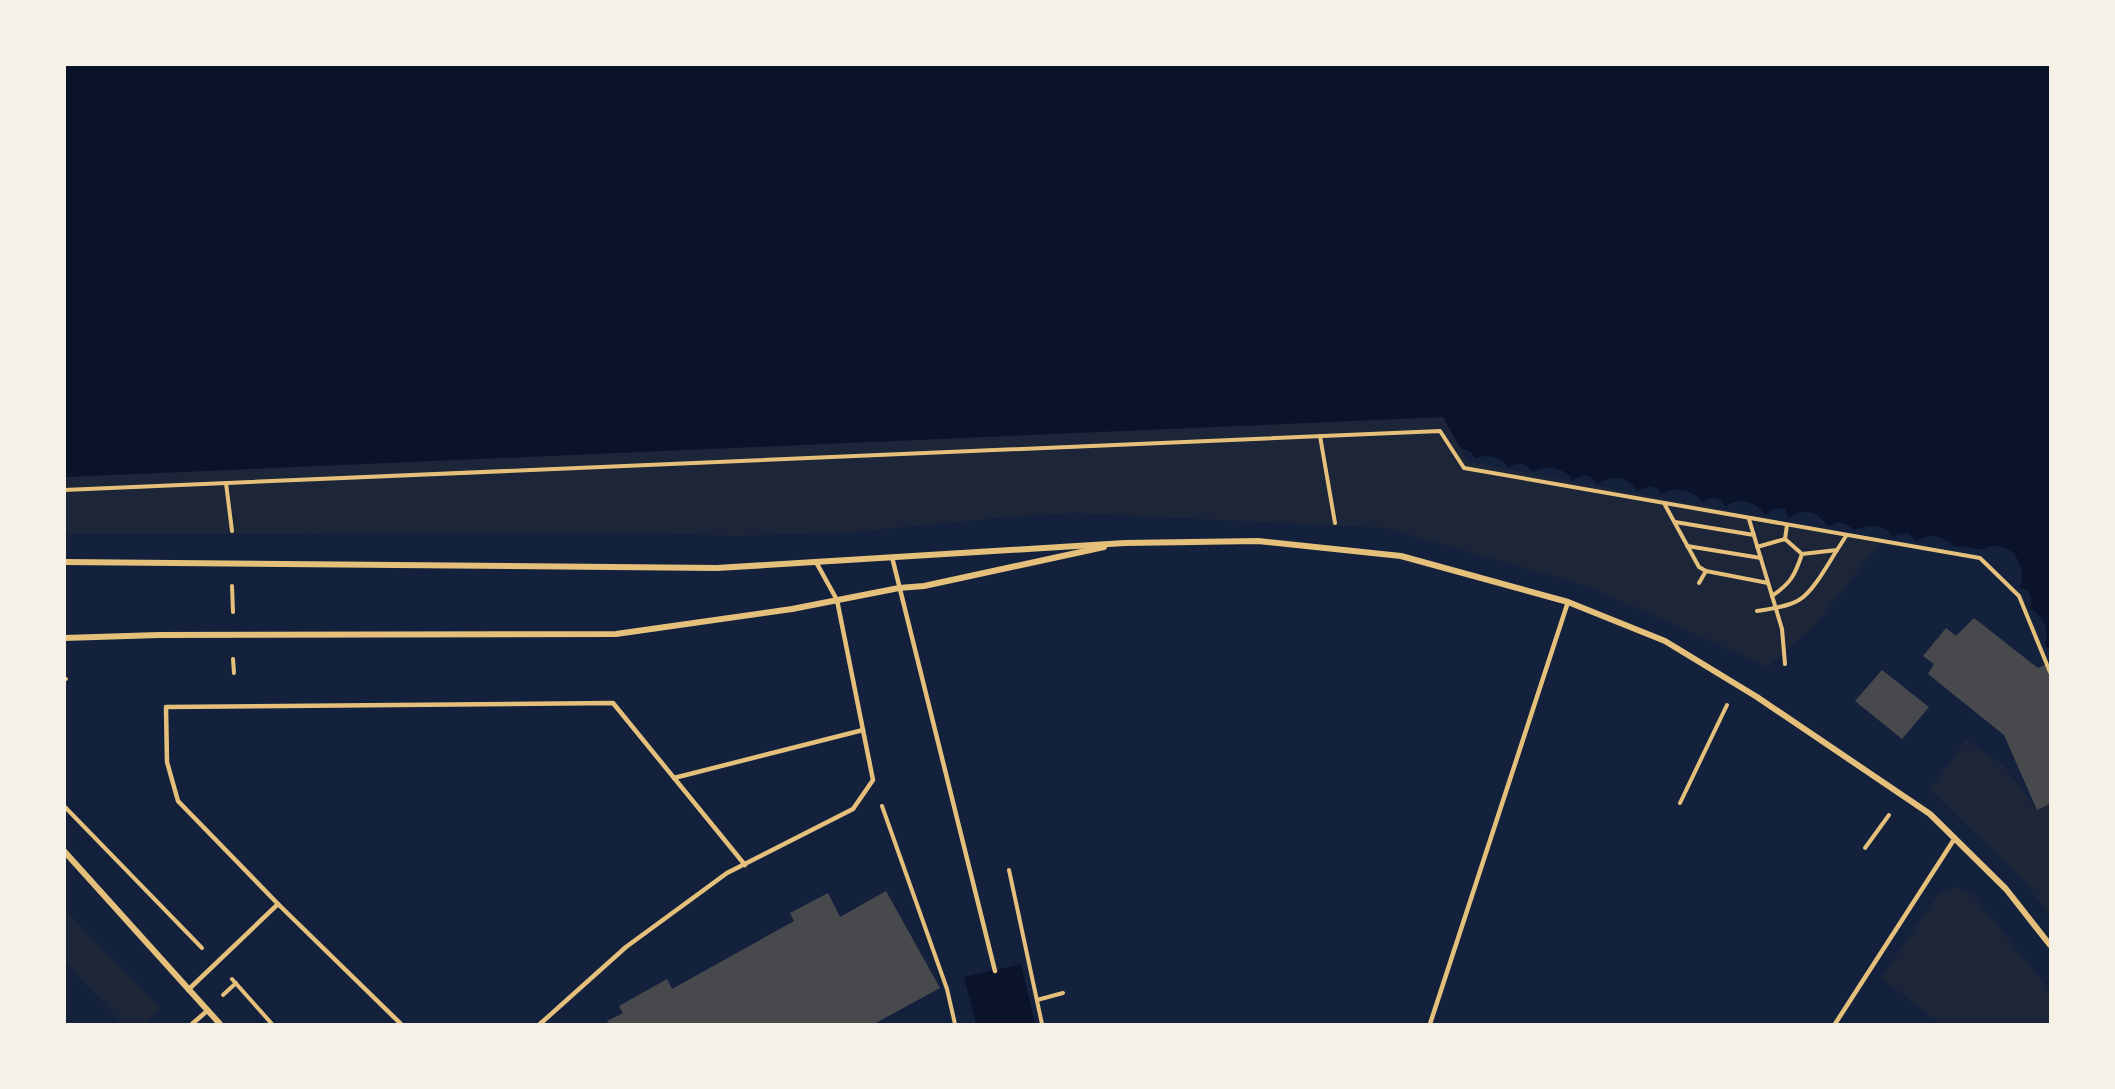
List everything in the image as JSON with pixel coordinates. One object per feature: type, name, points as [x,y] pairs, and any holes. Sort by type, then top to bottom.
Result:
[{"type":"street","points":[[64,562],[717,568],[1125,543],[1258,542],[1401,556],[1568,602],[1665,641],[1757,697],[1930,814],[2006,888],[2050,945]]},
{"type":"street","points":[[64,638],[180,635],[616,634],[792,609],[899,588],[924,586],[1125,543]]},
{"type":"street","points":[[64,851],[220,1024]]},
{"type":"lane","points":[[892,557],[995,971]]},
{"type":"lane","points":[[540,1024],[627,947],[727,873],[853,809],[873,780],[837,600],[816,562]]},
{"type":"lane","points":[[1430,1024],[1568,602]]},
{"type":"lane","points":[[400,1024],[177,801],[167,762],[166,707],[613,703],[745,865]]},
{"type":"lane","points":[[674,778],[863,730]]},
{"type":"lane","points":[[1835,1024],[1955,838]]},
{"type":"lane","points":[[188,990],[278,904]]},
{"type":"lane","points":[[192,1024],[207,1011]]},
{"type":"path","points":[[64,489],[1440,431],[1464,468],[1665,505],[1980,558],[2019,596],[2050,672]]},
{"type":"path","points":[[1320,436],[1335,523]]},
{"type":"path","points":[[226,483],[232,531]]},
{"type":"path","points":[[1665,505],[1699,567],[1706,571],[1768,583]]},
{"type":"path","points":[[1749,519],[1782,630],[1785,664]]},
{"type":"path","points":[[1674,521],[1754,535]]},
{"type":"path","points":[[1785,539],[1787,525]]},
{"type":"path","points":[[1757,612],[1800,599],[1824,572],[1846,536]]},
{"type":"path","points":[[1757,547],[1785,539]]},
{"type":"path","points":[[1785,539],[1802,554],[1837,549]]},
{"type":"path","points":[[1687,546],[1761,558]]},
{"type":"path","points":[[1772,596],[1787,585],[1796,571],[1802,554]]},
{"type":"path","points":[[1699,583],[1706,571]]},
{"type":"path","points":[[232,579],[233,614]]},
{"type":"path","points":[[233,660],[234,673]]},
{"type":"path","points":[[1680,803],[1728,702]]},
{"type":"path","points":[[873,780],[947,989],[955,1024]]},
{"type":"path","points":[[64,806],[272,1024]]},
{"type":"path","points":[[1865,848],[1886,818]]},
{"type":"path","points":[[1009,870],[1042,1024]]},
{"type":"path","points":[[1037,1000],[1063,993]]},
{"type":"shaded area","points":[[64,65],[2050,65],[2050,649],[2045,646],[2045,624],[2030,608],[2032,603],[2029,592],[2020,587],[2022,572],[2020,565],[2013,553],[2000,546],[1984,549],[1955,547],[1937,536],[1916,541],[1908,533],[1897,534],[1894,538],[1886,530],[1876,526],[1854,530],[1839,523],[1829,527],[1821,518],[1812,513],[1801,512],[1789,518],[1785,509],[1775,508],[1765,515],[1757,506],[1742,501],[1725,506],[1715,498],[1702,502],[1694,494],[1683,490],[1672,490],[1661,494],[1659,490],[1651,486],[1637,491],[1629,482],[1619,478],[1608,479],[1597,484],[1589,476],[1578,477],[1572,481],[1566,473],[1552,468],[1543,468],[1533,472],[1525,465],[1519,464],[1509,468],[1494,457],[1484,456],[1475,459],[1472,453],[1460,447],[1443,417],[65,477]]},
{"type":"shaded area","points":[[1443,417],[1468,462],[1881,542],[1814,626],[1768,667],[1590,587],[1386,528],[1074,513],[855,532],[735,536],[655,533],[65,534],[64,477]]},
{"type":"shaded area","points":[[1966,739],[2005,767],[2037,810],[2050,803],[2050,916],[2024,881],[1930,790]]},
{"type":"shaded area","points":[[1956,887],[1973,895],[2050,991],[2050,1024],[1941,1024],[1881,978],[1940,892]]},
{"type":"shaded area","points":[[65,910],[160,1008],[145,1024],[123,1024],[65,962]]},
{"type":"shaded area","points":[[1021,964],[1035,1024],[976,1024],[964,977]]},
{"type":"building","points":[[1974,618],[2038,668],[2050,663],[2050,804],[2037,810],[2004,735],[1928,674],[1934,664],[1923,656],[1946,628],[1956,636]]},
{"type":"building","points":[[1882,670],[1929,707],[1902,739],[1855,701]]},
{"type":"building","points":[[886,891],[940,988],[874,1024],[609,1024],[607,1021],[623,1013],[619,1006],[667,979],[672,989],[794,921],[790,913],[828,893],[840,917]]}]
